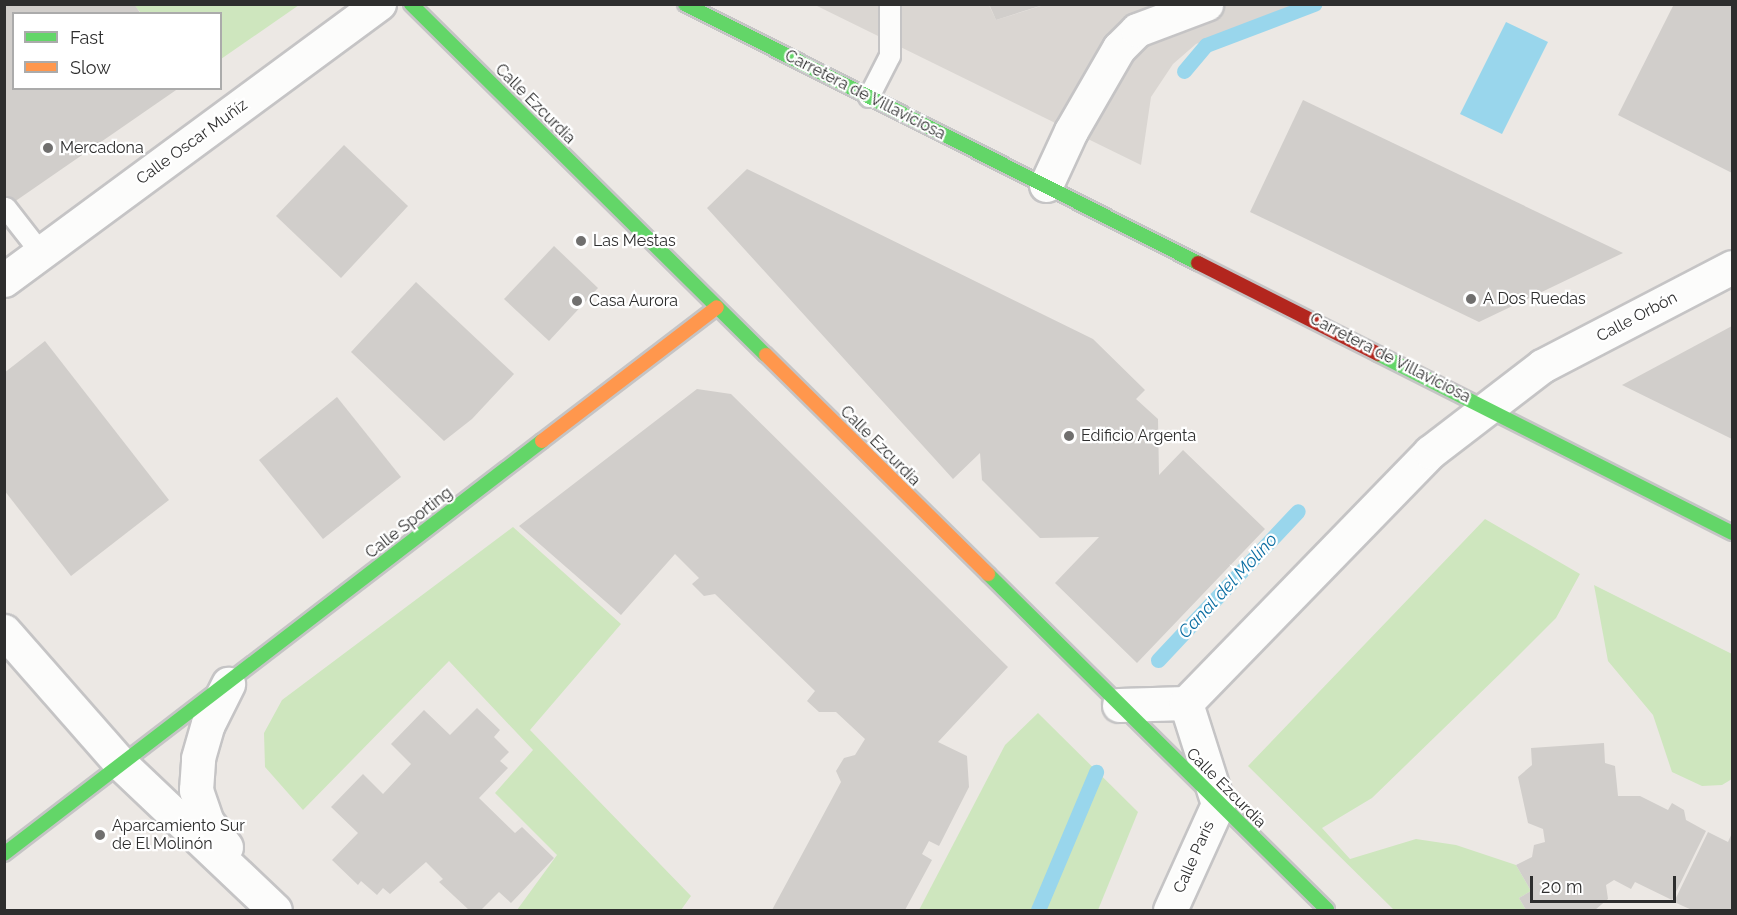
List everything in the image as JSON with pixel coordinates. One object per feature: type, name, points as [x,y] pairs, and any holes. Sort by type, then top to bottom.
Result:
[{"type":"main road","name":"Calle Ezcurdia","points":[[411,4],[1327,910]]},
{"type":"main road","name":"Carretera de Villaviciosa","points":[[685,4],[1488,407],[1732,533]]},
{"type":"main road","name":"Calle Sporting","points":[[4,854],[717,307]]},
{"type":"street","name":"Calle Oscar Muñíz","points":[[4,280],[379,4]]},
{"type":"street","points":[[1046,185],[1076,121],[1119,48],[1137,30],[1206,4]]},
{"type":"street","name":"Calle Orbón","points":[[1186,703],[1413,468],[1488,407],[1542,366],[1732,267]]},
{"type":"street","points":[[4,631],[121,764],[273,908]]},
{"type":"street","points":[[228,684],[208,724],[198,758],[196,790],[207,822],[273,908]]},
{"type":"street","points":[[1119,705],[1186,703],[1218,804]]},
{"type":"street","name":"Calle París","points":[[1170,910],[1218,804]]},
{"type":"lane","points":[[869,97],[890,56],[890,4]]},
{"type":"lane","points":[[6,208],[41,253]]},
{"type":"green space","points":[[134,5],[299,5],[222,58],[222,12],[140,12]]},
{"type":"green space","points":[[1485,519],[1580,574],[1556,618],[1507,667],[1372,798],[1322,828],[1350,859],[1416,839],[1456,845],[1516,865],[1531,891],[1519,898],[1526,910],[1394,910],[1248,766]]},
{"type":"green space","points":[[513,527],[621,624],[530,730],[691,896],[681,910],[517,910],[557,855],[495,793],[533,750],[449,661],[303,810],[265,767],[264,733],[282,700]]},
{"type":"green space","points":[[1594,585],[1732,654],[1732,779],[1722,785],[1702,786],[1672,772],[1653,715],[1608,661]]},
{"type":"green space","points":[[1038,713],[1138,812],[1098,910],[919,910],[1005,745]]},
{"type":"shaded area","points":[[815,5],[989,5],[996,20],[1044,5],[1293,5],[1196,44],[1173,64],[1151,97],[1141,165]]},
{"type":"water","points":[[1506,22],[1548,42],[1502,134],[1460,114]]},
{"type":"building","name":"Mercadona","points":[[4,4],[134,4],[140,12],[12,12],[12,90],[176,90],[4,209]]},
{"type":"building","points":[[989,4],[1043,4],[1043,5],[996,20]]},
{"type":"building","points":[[1674,4],[1732,4],[1732,173],[1618,115]]},
{"type":"building","points":[[1303,100],[1623,253],[1479,322],[1250,212]]},
{"type":"building","points":[[344,145],[408,206],[341,278],[276,216]]},
{"type":"building","points":[[747,169],[1093,339],[1145,390],[1136,399],[1158,419],[1159,475],[1183,450],[1265,529],[1137,663],[1055,583],[1099,537],[1040,538],[982,480],[980,453],[953,479],[707,208]]},
{"type":"building","points":[[554,246],[598,288],[549,341],[504,299]]},
{"type":"building","points":[[416,282],[514,374],[472,419],[444,441],[351,352]]},
{"type":"building","points":[[1732,326],[1732,439],[1622,385]]},
{"type":"building","points":[[45,341],[169,500],[71,576],[4,490],[4,373]]},
{"type":"building","points":[[697,389],[731,394],[1008,667],[938,742],[967,756],[969,787],[939,846],[929,841],[922,854],[932,860],[905,910],[772,910],[841,782],[836,771],[844,758],[855,755],[865,739],[836,712],[819,712],[807,701],[815,691],[715,594],[704,596],[692,584],[699,578],[675,554],[621,615],[519,526]]},
{"type":"building","points":[[337,397],[401,477],[323,539],[259,460]]},
{"type":"building","points":[[477,708],[500,730],[494,737],[509,752],[500,761],[508,768],[479,798],[515,833],[522,827],[554,858],[511,903],[499,892],[481,910],[469,910],[439,882],[443,879],[426,862],[390,894],[383,888],[377,895],[361,881],[358,885],[332,860],[358,833],[331,807],[363,774],[383,794],[411,764],[391,744],[424,710],[450,735]]},
{"type":"building","points":[[1604,743],[1605,763],[1615,766],[1618,796],[1640,796],[1668,810],[1672,803],[1684,810],[1686,820],[1706,831],[1672,900],[1635,882],[1631,889],[1614,880],[1606,885],[1608,899],[1595,910],[1526,910],[1519,898],[1531,891],[1516,865],[1532,857],[1534,845],[1545,842],[1543,829],[1528,823],[1518,777],[1532,765],[1531,748]]},
{"type":"building","points":[[1708,832],[1728,842],[1732,833],[1732,910],[1692,910],[1674,902]]},
{"type":"waterway","name":"Canal del Molino","points":[[1184,71],[1206,45],[1314,4]]},
{"type":"waterway","name":"Canal del Molino","points":[[1158,660],[1298,511]]},
{"type":"waterway","name":"Canal del Molino","points":[[1038,910],[1096,772]]},
{"type":"traffic: fast","points":[[411,4],[766,355]]},
{"type":"traffic: fast","points":[[685,4],[1198,263]]},
{"type":"traffic: fast","points":[[1378,354],[1732,533]]},
{"type":"traffic: fast","points":[[4,854],[542,441]]},
{"type":"traffic: fast","points":[[988,574],[1327,910]]},
{"type":"traffic: slow","points":[[542,441],[717,307]]},
{"type":"traffic: slow","points":[[766,355],[988,574]]},
{"type":"traffic: jam","points":[[1198,263],[1378,354]]},
{"type":"place","name":"Mercadona","points":[[48,148]]},
{"type":"place","name":"Las Mestas","points":[[581,241]]},
{"type":"place","name":"A Dos Ruedas","points":[[1471,299]]},
{"type":"place","name":"Casa Aurora","points":[[577,301]]},
{"type":"place","name":"Edificio Argenta","points":[[1069,436]]},
{"type":"place","name":"Aparcamiento Sur de El Molinón","points":[[100,835]]}]
